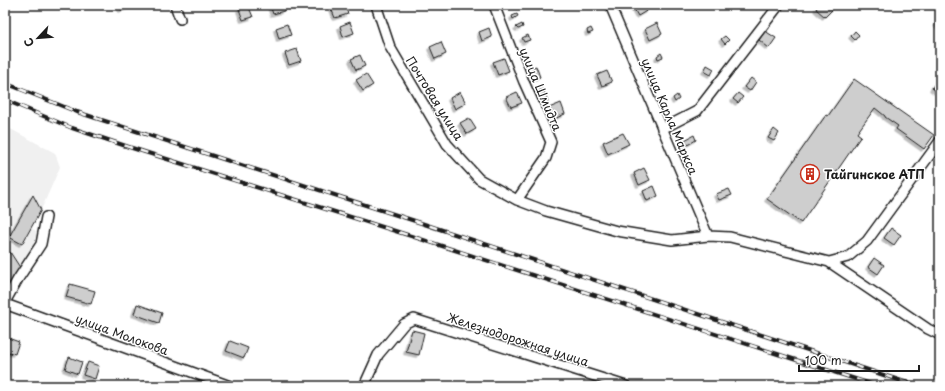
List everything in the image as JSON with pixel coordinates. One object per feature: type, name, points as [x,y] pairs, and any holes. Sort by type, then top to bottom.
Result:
[{"type":"street","points":[[175,5],[180,19]]},
{"type":"street","name":"Почтовая улица","points":[[376,5],[390,47],[448,144],[479,179],[516,200],[546,211],[617,231],[672,240],[708,236],[730,236],[828,262]]},
{"type":"street","name":"улица Шмидта","points":[[494,5],[524,82],[551,142],[546,158],[516,200]]},
{"type":"street","name":"улица Карла Маркса","points":[[610,5],[708,236]]},
{"type":"street","points":[[662,129],[697,111],[779,5]]},
{"type":"street","points":[[828,262],[848,258],[867,242],[936,153],[940,140]]},
{"type":"street","points":[[5,303],[18,279],[41,244],[46,217]]},
{"type":"street","points":[[828,262],[928,329],[940,335]]},
{"type":"street","name":"улица Молокова","points":[[5,303],[230,386]]},
{"type":"street","name":"Железнодорожная улица","points":[[364,386],[378,355],[404,324],[414,319],[626,386]]},
{"type":"shaded area","points":[[5,126],[55,153],[60,167],[41,210],[31,228],[38,232],[29,254],[5,293]]},
{"type":"building","points":[[119,5],[135,5],[121,10]]},
{"type":"building","points":[[248,5],[253,17],[243,20],[239,9]]},
{"type":"building","points":[[270,5],[282,5],[284,11],[273,14]]},
{"type":"building","points":[[339,5],[345,5],[348,14],[335,18],[331,8]]},
{"type":"building","points":[[636,5],[645,5],[648,10],[638,16],[633,7]]},
{"type":"building","points":[[819,5],[829,5],[833,9],[825,17],[816,9]]},
{"type":"building","points":[[517,14],[518,16],[513,19],[512,16]]},
{"type":"building","points":[[940,19],[940,27],[936,24]]},
{"type":"building","points":[[350,22],[354,33],[343,37],[340,26]]},
{"type":"building","points":[[657,23],[662,34],[650,40],[645,29]]},
{"type":"building","points":[[287,24],[291,35],[279,39],[276,28]]},
{"type":"building","points":[[522,24],[523,27],[518,29],[516,27]]},
{"type":"building","points":[[489,28],[492,37],[482,41],[479,32]]},
{"type":"building","points":[[591,28],[593,32],[588,34],[587,30]]},
{"type":"building","points":[[765,31],[776,38],[769,48],[759,40]]},
{"type":"building","points":[[855,31],[859,35],[855,40],[851,36]]},
{"type":"building","points":[[528,35],[530,40],[524,42],[522,38]]},
{"type":"building","points":[[725,36],[729,40],[725,44],[721,39]]},
{"type":"building","points":[[441,42],[446,54],[435,59],[430,47]]},
{"type":"building","points":[[297,49],[301,61],[289,65],[285,53]]},
{"type":"building","points":[[661,53],[663,57],[658,59],[657,56]]},
{"type":"building","points":[[360,55],[365,66],[356,70],[351,59]]},
{"type":"building","points":[[504,58],[509,71],[498,75],[493,62]]},
{"type":"building","points":[[707,65],[714,69],[711,75],[704,71]]},
{"type":"building","points":[[536,66],[540,77],[527,82],[523,71]]},
{"type":"building","points":[[607,71],[612,82],[602,86],[597,75]]},
{"type":"building","points":[[366,74],[373,85],[363,91],[356,80]]},
{"type":"building","points":[[940,77],[940,94],[932,88]]},
{"type":"building","points":[[751,78],[756,82],[750,91],[744,87]]},
{"type":"building","name":"Тайгинское АТП","points":[[854,79],[934,135],[924,149],[896,129],[898,126],[875,108],[857,133],[861,136],[801,223],[767,199],[826,115],[828,116]]},
{"type":"building","points":[[543,89],[548,101],[538,106],[533,93]]},
{"type":"building","points":[[460,92],[466,103],[455,109],[450,98]]},
{"type":"building","points":[[517,92],[522,103],[511,107],[506,97]]},
{"type":"building","points":[[738,93],[743,97],[738,103],[733,99]]},
{"type":"building","points":[[677,95],[679,99],[675,102],[673,98]]},
{"type":"building","points":[[561,103],[565,114],[554,119],[549,108]]},
{"type":"building","points":[[469,118],[476,129],[467,134],[460,123]]},
{"type":"building","points":[[774,129],[779,133],[774,141],[768,138]]},
{"type":"building","points":[[623,133],[629,144],[608,154],[603,142]]},
{"type":"building","points":[[694,135],[696,140],[684,147],[681,142]]},
{"type":"building","points":[[644,168],[650,180],[639,185],[634,173]]},
{"type":"building","points":[[654,186],[658,196],[647,201],[643,191]]},
{"type":"building","points":[[729,189],[732,195],[719,200],[716,194]]},
{"type":"building","points":[[33,195],[41,210],[22,244],[9,237]]},
{"type":"building","points":[[891,228],[901,235],[894,245],[884,238]]},
{"type":"building","points":[[10,252],[21,269],[5,293],[5,259]]},
{"type":"building","points":[[874,258],[884,265],[878,274],[868,267]]},
{"type":"building","points":[[70,284],[95,291],[91,304],[66,297]]},
{"type":"building","points":[[137,304],[162,313],[159,323],[134,314]]},
{"type":"building","points":[[412,330],[424,333],[419,355],[406,352]]},
{"type":"building","points":[[8,338],[19,342],[15,354],[5,351]]},
{"type":"building","points":[[230,341],[248,348],[244,358],[226,351]]},
{"type":"building","points":[[69,357],[82,362],[78,374],[65,369]]},
{"type":"building","points":[[88,362],[99,366],[95,379],[83,375]]},
{"type":"building","points":[[144,381],[156,385],[142,386]]},
{"type":"railway","points":[[5,83],[77,112],[917,386]]},
{"type":"railway","points":[[5,100],[72,128],[132,148],[877,386]]},
{"type":"place","name":"Тайгинское АТП","points":[[810,174]]}]
